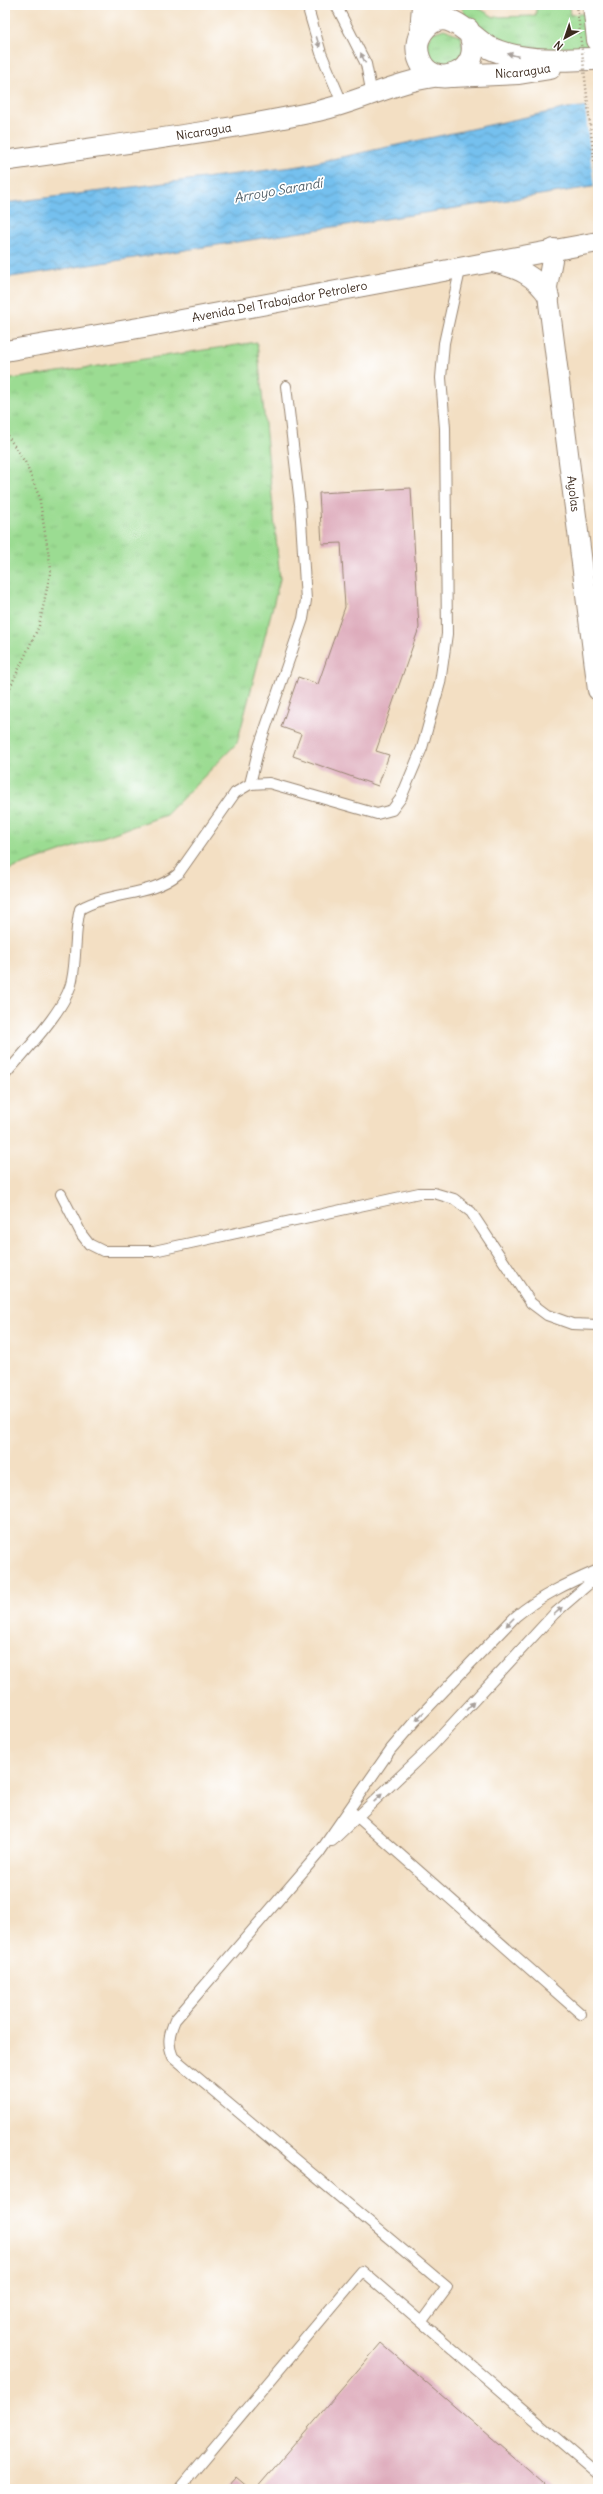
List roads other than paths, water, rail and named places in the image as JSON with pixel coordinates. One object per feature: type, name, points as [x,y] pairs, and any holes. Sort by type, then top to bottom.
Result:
[{"type":"main road","points":[[423,5],[419,42],[425,68],[448,76],[468,65],[474,47],[451,5]]},
{"type":"main road","points":[[594,5],[596,52]]},
{"type":"main road","points":[[419,42],[435,22],[444,20],[464,27]]},
{"type":"main road","name":"Nicaragua","points":[[464,27],[488,47],[521,57],[536,59],[596,52]]},
{"type":"main road","name":"Nicaragua","points":[[448,76],[519,73],[596,52]]},
{"type":"street","name":"Nicaragua","points":[[399,84],[412,68],[419,42]]},
{"type":"street","name":"Nicaragua","points":[[5,161],[281,118],[343,105],[399,84],[421,78],[448,76]]},
{"type":"street","name":"Avenida Del Trabajador Petrolero","points":[[5,351],[144,327],[487,261],[598,242]]},
{"type":"street","name":"Ayolas","points":[[554,249],[549,271],[548,297],[598,690]]},
{"type":"street","name":"Ayolas","points":[[487,261],[527,273],[540,283],[548,297]]},
{"type":"lane","points":[[307,5],[321,53],[343,105]]},
{"type":"lane","points":[[336,5],[366,64],[372,95]]},
{"type":"lane","points":[[5,1075],[64,1001],[72,980],[75,929],[80,909],[92,902],[166,884],[178,874],[235,793],[250,784],[269,783],[377,814],[392,810],[401,798],[422,748],[440,683],[447,634],[445,428],[441,378],[444,343],[461,266]]},
{"type":"lane","points":[[250,784],[259,747],[303,619],[306,600],[300,504],[286,386]]},
{"type":"lane","points":[[61,1194],[82,1235],[89,1244],[103,1251],[154,1251],[419,1193],[434,1193],[454,1199],[471,1212],[531,1303],[547,1315],[572,1324],[598,1325]]},
{"type":"lane","points":[[319,1853],[391,1749],[415,1721],[515,1617],[532,1603],[564,1584],[598,1570]]},
{"type":"lane","points":[[422,2320],[447,2287],[172,2057],[169,2048],[169,2035],[175,2020],[319,1853],[431,1748],[554,1614],[598,1576]]},
{"type":"lane","points":[[349,1809],[581,2014]]},
{"type":"lane","points":[[179,2489],[362,2271],[422,2320],[598,2474]]},
{"type":"water","name":"Arroyo Sarandí","points":[[598,106],[598,186],[5,278],[5,203],[300,166],[568,108]]}]
